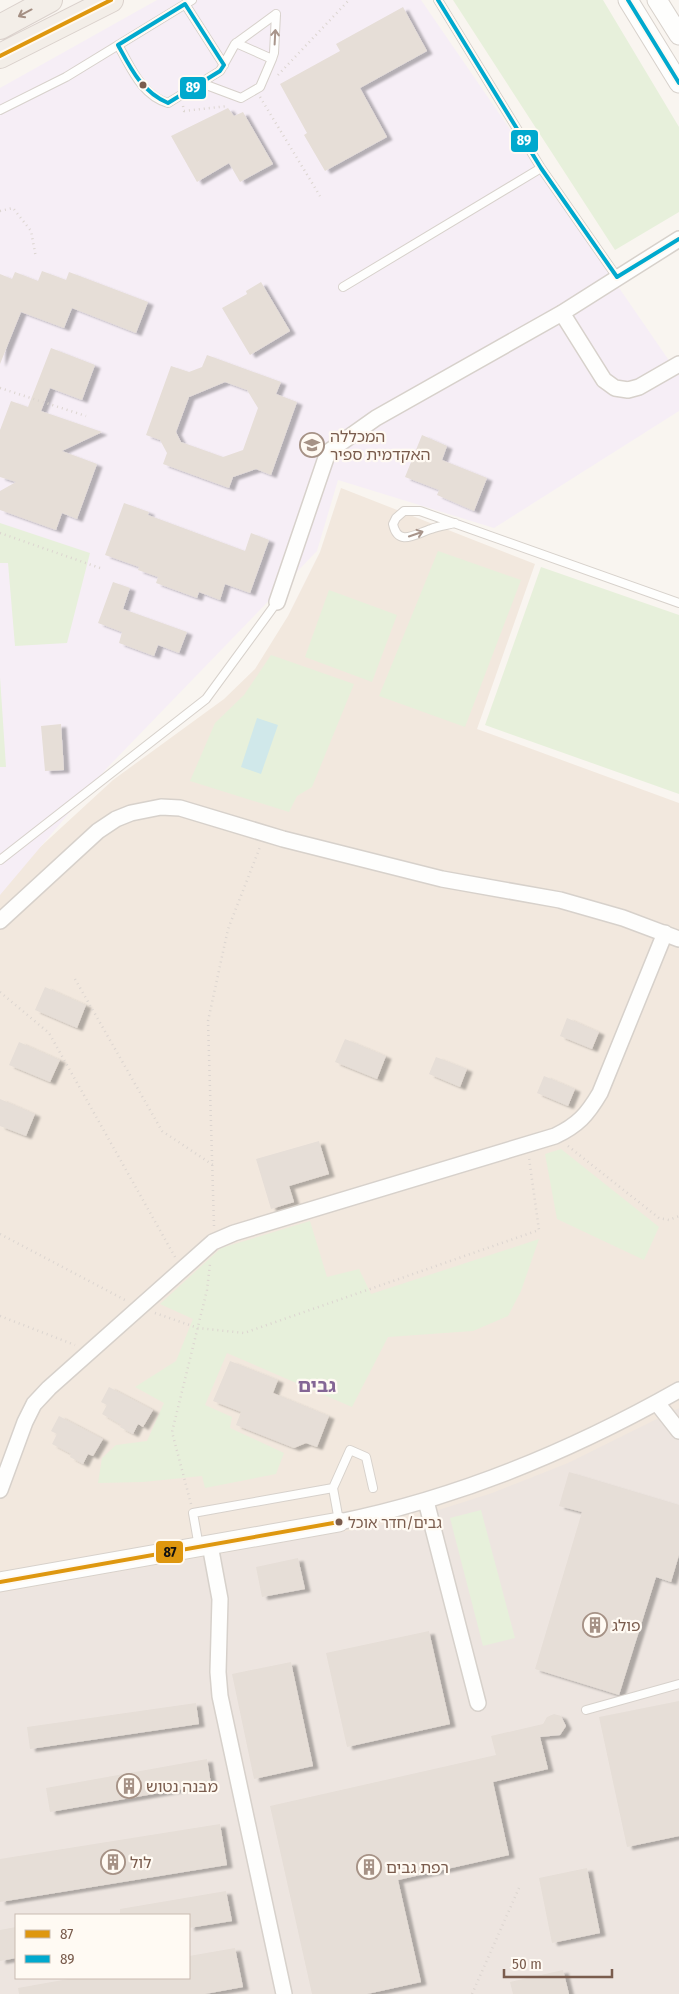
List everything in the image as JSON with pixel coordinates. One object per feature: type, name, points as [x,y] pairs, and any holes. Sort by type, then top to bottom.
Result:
[{"type":"main road","points":[[0,27],[50,0]]},
{"type":"main road","points":[[0,56],[111,0]]},
{"type":"street","points":[[628,0],[679,83]]},
{"type":"street","points":[[657,0],[679,35]]},
{"type":"street","points":[[277,602],[328,452],[376,418],[562,314],[679,239]]},
{"type":"street","points":[[562,314],[604,380],[615,388],[628,390],[639,387],[679,364]]},
{"type":"street","points":[[0,921],[98,831],[116,819],[131,813],[161,808],[180,808],[265,833],[442,879],[560,900],[615,915],[679,938]]},
{"type":"street","points":[[0,1490],[25,1422],[34,1404],[90,1351],[213,1242],[234,1233],[527,1145],[572,1128],[588,1113],[600,1093],[664,933]]},
{"type":"street","points":[[0,1582],[339,1522],[383,1513],[426,1501],[527,1464],[579,1441],[657,1403],[679,1390]]},
{"type":"street","points":[[657,1403],[679,1431]]},
{"type":"street","points":[[426,1501],[478,1703]]},
{"type":"street","points":[[205,1546],[220,1600],[218,1672],[220,1696],[284,1994]]},
{"type":"lane","points":[[438,0],[541,168],[617,277]]},
{"type":"lane","points":[[0,110],[66,77],[188,2],[224,65]]},
{"type":"lane","points":[[118,45],[145,90],[158,100],[168,103],[201,82],[220,71],[236,43],[276,14],[274,53],[260,87],[241,98],[201,82]]},
{"type":"lane","points":[[236,43],[272,59]]},
{"type":"lane","points":[[343,287],[541,168]]},
{"type":"lane","points":[[454,524],[429,529],[412,538],[397,534],[393,524],[396,518],[404,511],[420,511],[679,603]]},
{"type":"lane","points":[[0,860],[206,699],[277,602]]},
{"type":"lane","points":[[339,1522],[333,1488],[350,1450],[366,1457],[373,1488]]},
{"type":"lane","points":[[205,1546],[193,1513],[333,1488]]},
{"type":"lane","points":[[586,1710],[679,1684]]},
{"type":"path","points":[[259,96],[320,196]]},
{"type":"path","points":[[0,211],[13,208],[30,231],[36,258]]},
{"type":"path","points":[[0,388],[86,416]]},
{"type":"path","points":[[0,532],[100,568]]},
{"type":"path","points":[[193,1513],[172,1432],[207,1290],[213,1242],[215,1219],[208,1021],[228,930],[265,833]]},
{"type":"path","points":[[75,979],[162,1131],[213,1165]]},
{"type":"path","points":[[0,992],[49,1034],[182,1268]]},
{"type":"path","points":[[555,1136],[659,1218],[669,1220],[679,1216]]},
{"type":"path","points":[[0,1234],[138,1308],[198,1328],[244,1333],[539,1230],[527,1145]]},
{"type":"path","points":[[0,1316],[90,1351]]},
{"type":"path","points":[[472,1994],[519,1888]]},
{"type":"shaded area","name":"המכללה האקדמית ספיר","points":[[157,0],[421,0],[679,375],[679,411],[494,528],[338,480],[317,551],[107,768],[0,895],[0,88]]},
{"type":"shaded area","name":"גבים","points":[[341,488],[535,564],[477,729],[679,803],[679,1994],[0,1994],[0,884],[113,780],[224,699],[255,669],[288,616],[320,552]]},
{"type":"shaded area","points":[[679,1408],[679,1994],[0,1994],[0,1593],[404,1521],[492,1493],[568,1463]]},
{"type":"green space","points":[[453,0],[603,0],[679,127],[679,212],[615,250]]},
{"type":"green space","points":[[0,523],[90,553],[67,643],[15,646],[8,563],[0,563]]},
{"type":"green space","points":[[438,551],[521,580],[465,727],[379,696]]},
{"type":"green space","points":[[541,567],[679,615],[679,794],[485,725]]},
{"type":"green space","points":[[329,590],[397,615],[372,682],[305,657]]},
{"type":"green space","points":[[271,655],[354,684],[312,787],[297,796],[289,812],[190,781],[215,723],[244,695]]},
{"type":"green space","points":[[0,677],[6,767],[0,767]]},
{"type":"green space","points":[[561,1149],[659,1227],[644,1260],[557,1219],[545,1154]]},
{"type":"green space","points":[[310,1221],[327,1277],[359,1269],[371,1294],[539,1239],[521,1291],[508,1316],[473,1331],[388,1337],[352,1407],[227,1353],[205,1405],[232,1417],[230,1428],[284,1453],[276,1474],[205,1488],[202,1476],[143,1482],[98,1483],[102,1458],[116,1445],[147,1441],[164,1403],[135,1387],[176,1361],[193,1319],[160,1304],[221,1248]]},
{"type":"green space","points":[[481,1510],[515,1638],[483,1646],[450,1518]]},
{"type":"water","points":[[257,718],[278,725],[261,774],[241,767]]},
{"type":"building","points":[[403,7],[427,51],[360,88],[387,137],[325,171],[304,135],[307,133],[280,84],[340,51],[336,44]]},
{"type":"building","points":[[228,108],[234,116],[243,112],[273,164],[240,182],[229,163],[197,182],[171,136]]},
{"type":"building","points":[[42,271],[66,280],[69,272],[148,302],[136,333],[72,308],[64,328],[21,312],[0,364],[0,274],[12,279],[15,272],[38,281]]},
{"type":"building","points":[[261,282],[290,331],[250,355],[222,308],[247,294],[246,291]]},
{"type":"building","points":[[51,348],[95,365],[82,400],[50,388],[41,411],[102,432],[62,451],[97,464],[77,519],[62,513],[56,530],[0,510],[0,491],[16,482],[0,477],[0,430],[11,401],[28,407]]},
{"type":"building","points":[[207,355],[281,382],[276,394],[297,402],[271,475],[256,469],[233,477],[229,488],[163,464],[167,453],[160,440],[146,435],[171,366],[189,372],[202,367]],"holes":[[[225,382],[247,390],[258,408],[243,450],[223,457],[181,442],[176,432],[189,397]]]},
{"type":"building","points":[[422,435],[447,446],[442,460],[487,478],[474,511],[437,495],[439,490],[405,477]]},
{"type":"building","points":[[124,503],[149,512],[148,515],[245,551],[251,533],[269,540],[250,593],[225,584],[220,600],[199,592],[197,598],[156,583],[158,577],[138,570],[139,567],[105,555]]},
{"type":"building","points":[[113,582],[130,588],[123,609],[187,632],[179,653],[158,645],[154,656],[119,643],[122,632],[98,623]]},
{"type":"building","points":[[61,724],[64,770],[45,771],[41,726]]},
{"type":"building","points":[[45,987],[86,1005],[77,1028],[35,1010]]},
{"type":"building","points":[[567,1018],[599,1032],[592,1049],[560,1036]]},
{"type":"building","points":[[345,1039],[386,1056],[377,1079],[335,1062]]},
{"type":"building","points":[[19,1042],[60,1060],[50,1082],[9,1065]]},
{"type":"building","points":[[436,1057],[467,1069],[460,1087],[429,1074]]},
{"type":"building","points":[[544,1076],[575,1089],[568,1106],[537,1093]]},
{"type":"building","points":[[0,1099],[35,1114],[26,1136],[0,1126]]},
{"type":"building","points":[[319,1141],[329,1174],[289,1186],[294,1202],[271,1209],[256,1159]]},
{"type":"building","points":[[230,1361],[278,1380],[273,1393],[329,1416],[317,1447],[306,1443],[294,1448],[236,1425],[241,1412],[213,1401]]},
{"type":"building","points":[[109,1387],[153,1410],[143,1427],[138,1424],[133,1434],[102,1414],[107,1405],[101,1402]]},
{"type":"building","points":[[59,1416],[103,1439],[93,1456],[88,1454],[83,1464],[70,1457],[71,1454],[52,1444],[57,1434],[51,1431]]},
{"type":"building","name":"פולג","points":[[569,1472],[679,1505],[679,1555],[671,1582],[656,1577],[619,1695],[535,1669],[582,1512],[559,1506]]},
{"type":"building","points":[[298,1558],[305,1589],[262,1597],[256,1567]]},
{"type":"building","points":[[429,1631],[450,1724],[347,1747],[326,1653]]},
{"type":"building","points":[[291,1662],[313,1766],[254,1779],[232,1674]]},
{"type":"building","points":[[679,1701],[679,1836],[627,1847],[599,1717]]},
{"type":"building","name":"מבנה נטוש","points":[[196,1703],[199,1724],[30,1749],[27,1727]]},
{"type":"building","name":"רפת גבים","points":[[554,1714],[561,1716],[566,1726],[560,1735],[540,1737],[548,1769],[493,1782],[509,1855],[398,1880],[421,1982],[367,1994],[312,1994],[270,1806],[496,1755],[491,1736],[543,1724],[547,1717]]},
{"type":"building","name":"מבנה נטוש","points":[[207,1759],[211,1784],[50,1812],[46,1788]]},
{"type":"building","name":"לול","points":[[220,1824],[227,1865],[0,1902],[0,1859]]},
{"type":"building","points":[[587,1868],[600,1933],[552,1943],[539,1878]]},
{"type":"building","name":"לול","points":[[226,1891],[232,1921],[190,1928],[190,1914],[120,1914],[120,1909]]},
{"type":"building","points":[[15,1927],[15,1958],[0,1961],[0,1930]]},
{"type":"building","points":[[235,1948],[243,1987],[205,1994],[19,1994],[18,1988],[68,1979],[190,1979],[190,1956]]},
{"type":"building","points":[[563,1970],[569,1994],[513,1994],[510,1982]]},
{"type":"transit line","name":"87","points":[[0,56],[111,0]]},
{"type":"transit line","name":"89","points":[[438,0],[541,168],[617,277]]},
{"type":"transit line","name":"89","points":[[628,0],[679,83]]},
{"type":"transit line","name":"89","points":[[185,4],[224,65],[220,71],[168,103],[151,93],[144,86],[118,45],[185,4]]},
{"type":"transit line","name":"89","points":[[617,277],[679,239]]},
{"type":"transit line","name":"87","points":[[0,1582],[339,1522]]},
{"type":"place","name":"המכללה האקדמית ספיר","points":[[312,445]]},
{"type":"place","name":"גבים/חדר אוכל","points":[[339,1522]]},
{"type":"place","name":"פולג","points":[[595,1625]]},
{"type":"place","name":"מבנה נטוש","points":[[129,1786]]},
{"type":"place","name":"לול","points":[[113,1862]]},
{"type":"place","name":"רפת גבים","points":[[369,1867]]},
{"type":"district","name":"גבים","points":[[317,1385]]}]
